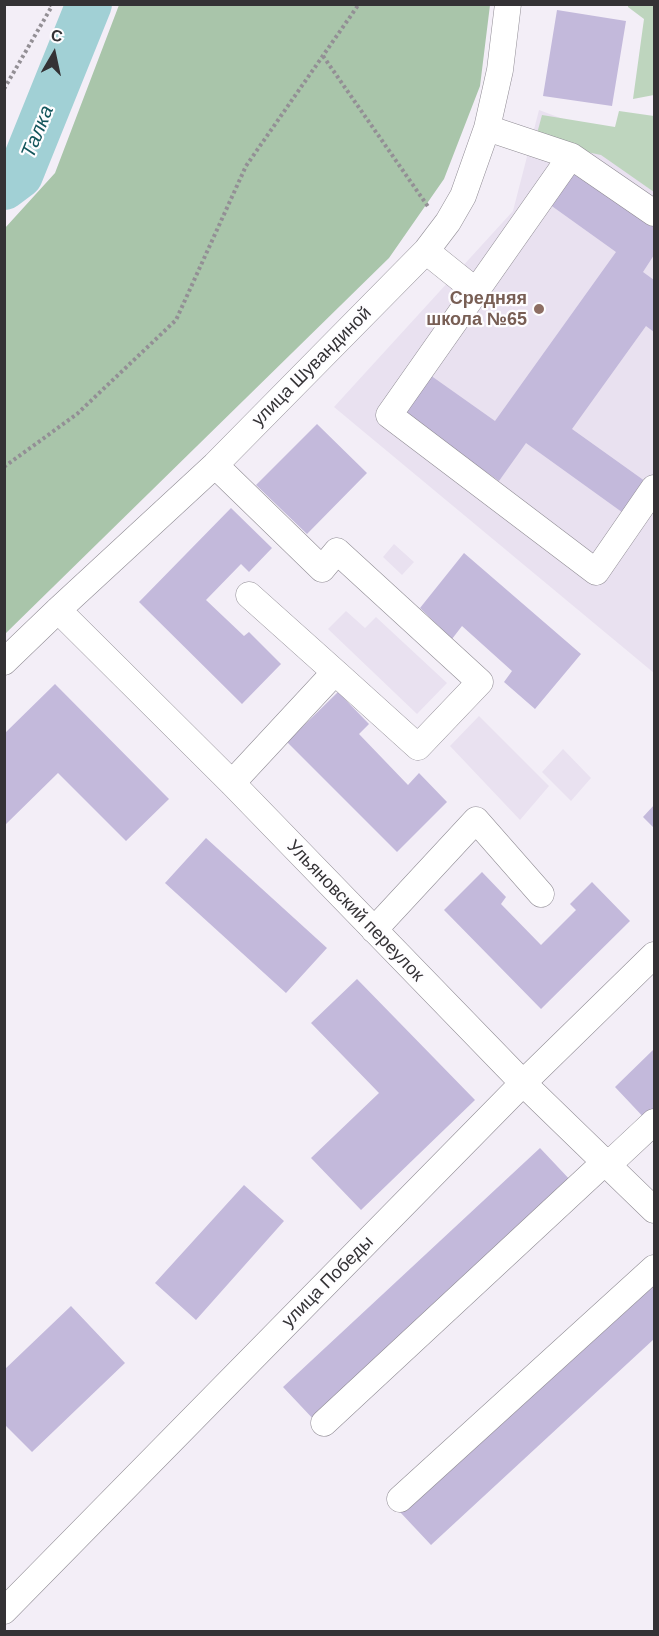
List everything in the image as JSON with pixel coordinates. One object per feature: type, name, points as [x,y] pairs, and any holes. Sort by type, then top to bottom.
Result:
[{"type":"street","name":"улица Шувандиной","points":[[4,662],[215,465],[426,251],[448,222],[463,196],[487,128],[500,70],[508,4]]},
{"type":"street","points":[[487,128],[571,156],[654,213]]},
{"type":"street","points":[[571,156],[390,415],[596,572],[654,488]]},
{"type":"street","points":[[426,251],[477,292]]},
{"type":"street","points":[[215,465],[322,569],[337,551],[480,682],[418,747],[249,595]]},
{"type":"street","name":"Ульяновский переулок","points":[[58,610],[232,783],[523,1083],[654,1210]]},
{"type":"street","points":[[232,783],[335,672]]},
{"type":"street","points":[[374,930],[476,820],[541,894]]},
{"type":"street","name":"улица Победы","points":[[4,1611],[523,1083],[654,955]]},
{"type":"street","points":[[324,1423],[606,1163],[654,1122]]},
{"type":"street","points":[[399,1499],[654,1268]]},
{"type":"path","points":[[4,89],[52,6],[50,4]]},
{"type":"path","points":[[4,466],[78,414],[176,320],[246,166],[359,4]]},
{"type":"path","points":[[323,56],[432,211],[448,222]]},
{"type":"shaded area","name":"Средняя школа №65","points":[[539,110],[654,153],[654,673],[334,407],[513,211]]},
{"type":"shaded area","points":[[394,544],[414,562],[402,575],[383,557]]},
{"type":"shaded area","points":[[346,611],[365,628],[376,617],[447,683],[417,714],[328,629]]},
{"type":"shaded area","points":[[479,716],[549,786],[520,820],[450,746]]},
{"type":"shaded area","points":[[563,749],[591,778],[571,801],[542,772]]},
{"type":"green space","points":[[119,5],[490,5],[480,86],[444,179],[389,258],[5,634],[5,228],[55,173]]},
{"type":"green space","points":[[628,5],[654,5],[654,95],[633,99],[644,19]]},
{"type":"green space","points":[[619,111],[654,116],[654,192],[601,155],[535,141],[542,115],[615,127]]},
{"type":"building","points":[[557,10],[626,21],[612,106],[543,96]]},
{"type":"building","points":[[573,167],[654,224],[654,255],[643,272],[654,280],[654,332],[646,326],[572,429],[649,484],[626,515],[526,443],[499,481],[403,414],[430,375],[495,421],[616,252],[549,204]]},
{"type":"building","points":[[317,424],[367,473],[307,534],[256,485]]},
{"type":"building","points":[[231,508],[272,548],[249,572],[241,564],[206,600],[244,636],[249,632],[281,664],[242,704],[139,602]]},
{"type":"building","points":[[464,553],[581,654],[535,709],[504,682],[512,671],[462,626],[452,639],[420,608]]},
{"type":"building","points":[[55,684],[169,799],[126,841],[58,773],[4,826],[4,734]]},
{"type":"building","points":[[338,692],[369,724],[359,734],[408,785],[419,773],[447,802],[397,852],[287,742]]},
{"type":"building","points":[[654,805],[654,828],[643,817]]},
{"type":"building","points":[[206,838],[327,948],[286,993],[165,883]]},
{"type":"building","points":[[482,872],[506,897],[501,904],[541,945],[576,910],[570,904],[592,882],[630,921],[541,1009],[444,910]]},
{"type":"building","points":[[357,979],[475,1100],[361,1210],[311,1158],[379,1093],[311,1023]]},
{"type":"building","points":[[654,1049],[654,1116],[648,1122],[615,1087]]},
{"type":"building","points":[[540,1148],[573,1183],[316,1422],[283,1387]]},
{"type":"building","points":[[244,1185],[284,1221],[196,1320],[155,1283]]},
{"type":"building","points":[[654,1276],[654,1339],[431,1545],[400,1512]]},
{"type":"building","points":[[71,1306],[125,1363],[32,1452],[4,1424],[4,1370]]},
{"type":"waterway","name":"Талка","points":[[4,187],[20,175],[89,4]]},
{"type":"place","name":"Средняя школа №65","points":[[539,309]]}]
